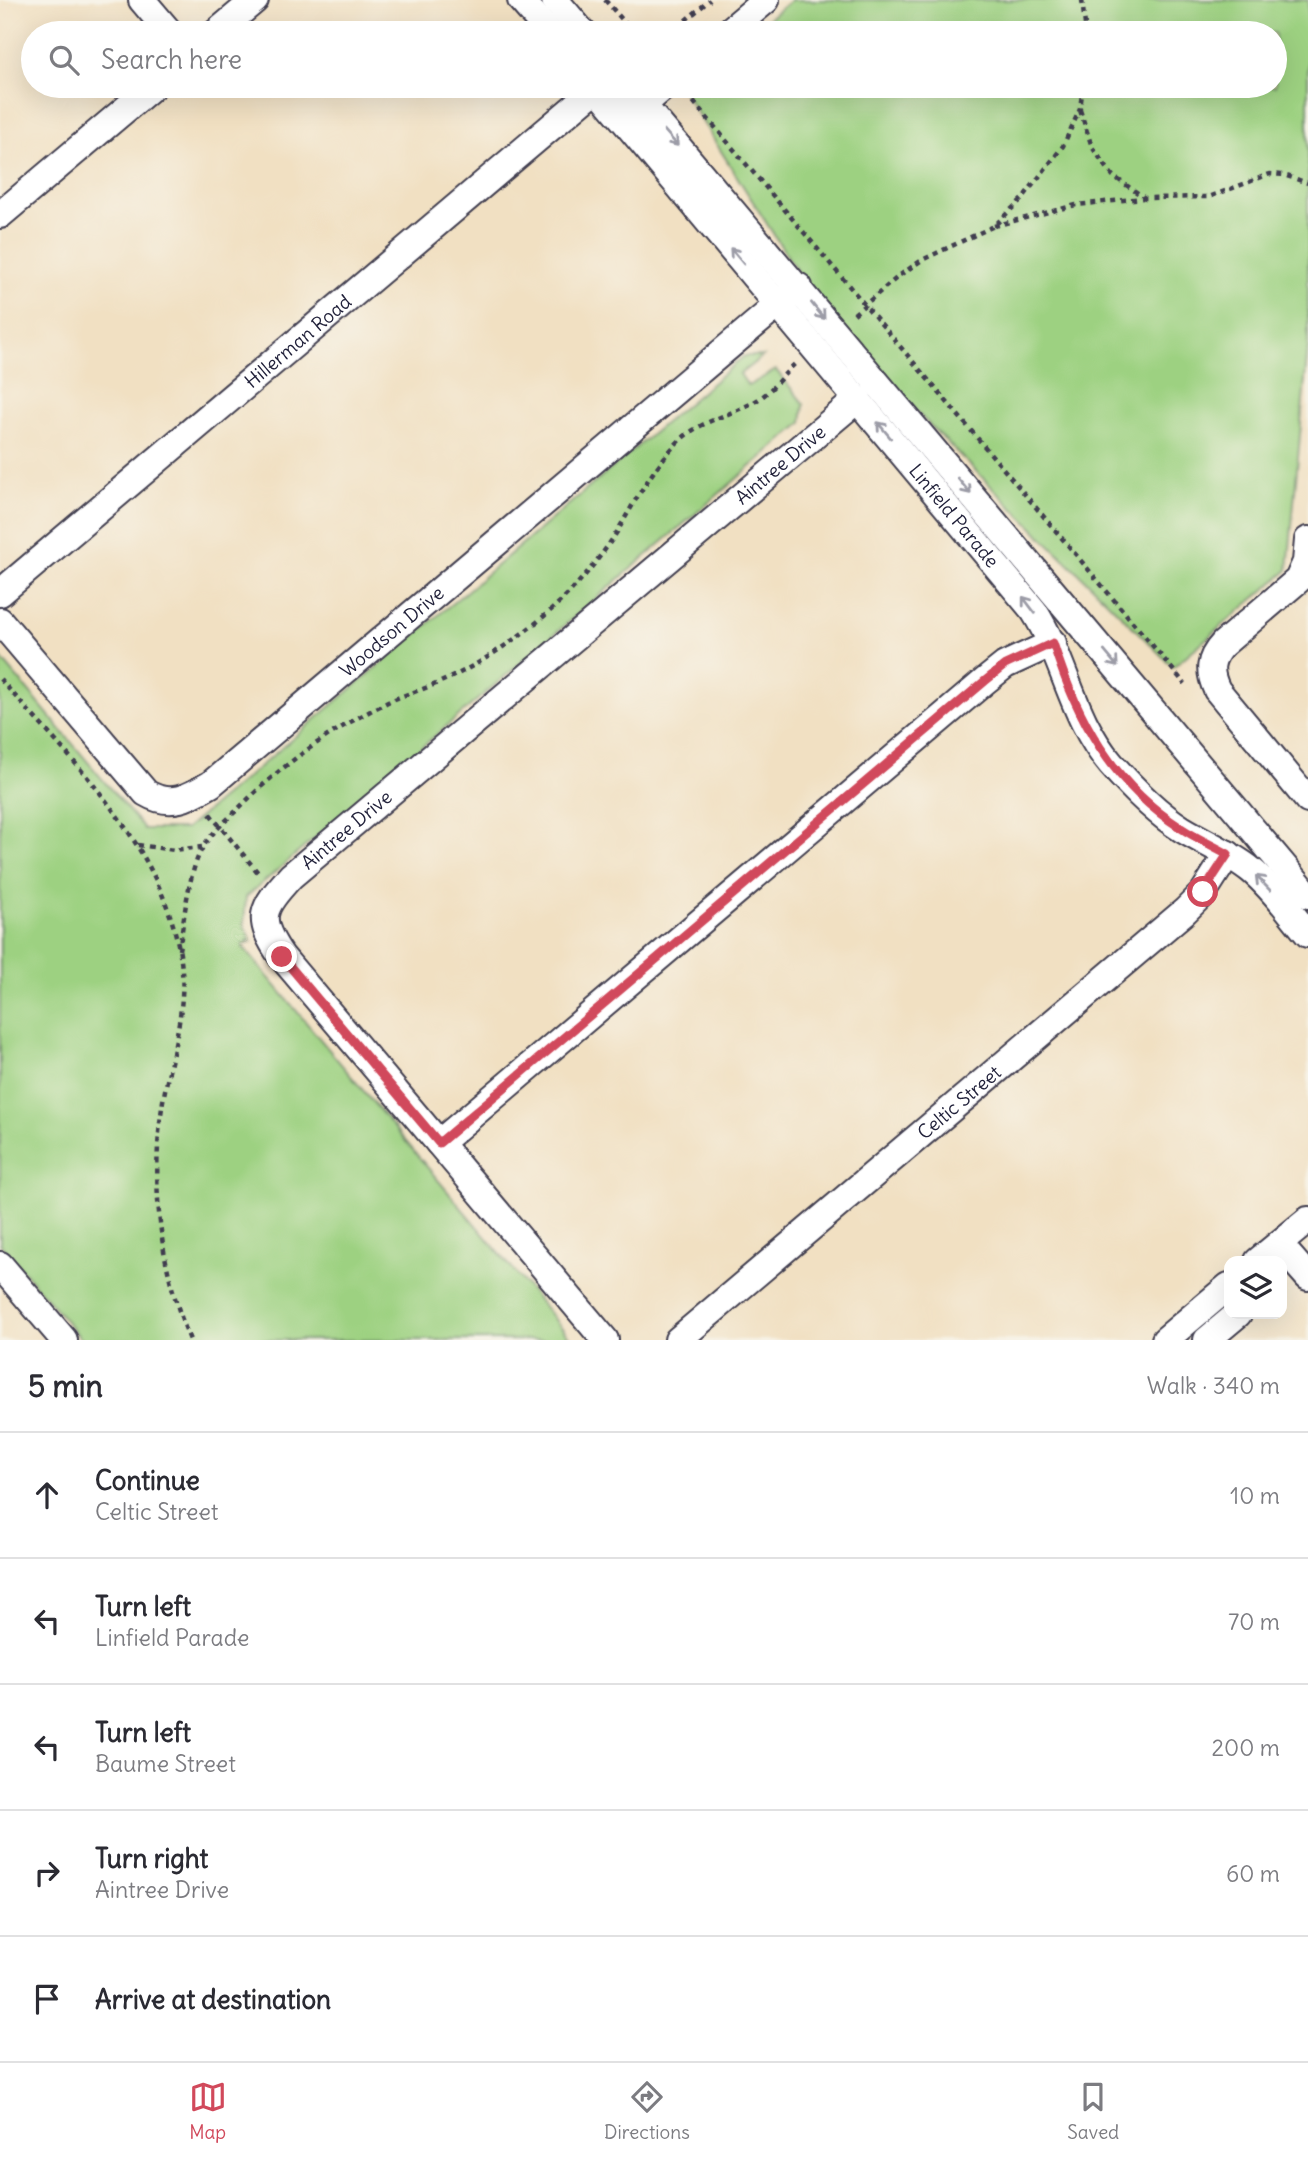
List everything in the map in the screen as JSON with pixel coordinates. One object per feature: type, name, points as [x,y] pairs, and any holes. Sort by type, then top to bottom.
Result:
[{"type":"street","points":[[142,0],[160,21]]},
{"type":"street","points":[[230,21],[255,0]]},
{"type":"street","points":[[521,0],[539,21]]},
{"type":"street","points":[[555,0],[573,21]]},
{"type":"street","points":[[741,21],[766,0]]},
{"type":"street","points":[[0,215],[139,98]]},
{"type":"street","name":"Hillerman Road","points":[[0,593],[583,98]]},
{"type":"street","name":"Linfield Parade","points":[[605,98],[1034,611],[1053,643],[1079,714],[1109,761],[1160,813],[1252,871],[1308,934]]},
{"type":"street","name":"Linfield Parade","points":[[638,98],[1308,895]]},
{"type":"street","name":"Woodson Drive","points":[[0,621],[146,793],[167,802],[192,795],[222,775],[799,287]]},
{"type":"street","name":"Aintree Drive","points":[[605,1340],[282,957],[265,930],[265,911],[275,893],[302,867],[858,399]]},
{"type":"street","points":[[1308,541],[1306,562],[1298,580],[1214,653],[1210,671],[1217,690],[1308,800]]},
{"type":"street","points":[[439,1143],[985,681],[1005,665],[1053,643]]},
{"type":"street","name":"Celtic Street","points":[[678,1340],[1185,911],[1203,892],[1228,854]]},
{"type":"street","points":[[1264,1256],[1308,1220]]},
{"type":"street","points":[[1279,1244],[1299,1268]]},
{"type":"street","points":[[0,1265],[64,1340]]},
{"type":"street","points":[[1165,1340],[1224,1290]]},
{"type":"street","points":[[1207,1340],[1232,1319]]},
{"type":"path","points":[[605,0],[623,21]]},
{"type":"path","points":[[685,21],[710,0]]},
{"type":"path","points":[[1082,0],[1085,21]]},
{"type":"path","points":[[690,98],[1190,690]]},
{"type":"path","points":[[993,226],[1022,199],[1063,146],[1080,109],[1081,98]]},
{"type":"path","points":[[1080,109],[1092,146],[1102,161],[1113,176],[1144,198]]},
{"type":"path","points":[[834,330],[922,260],[993,226],[1076,205],[1144,198],[1209,197],[1270,174],[1284,175],[1308,183]]},
{"type":"path","points":[[188,1340],[168,1275],[158,1201],[160,1125],[182,1005],[179,950],[191,882],[203,847],[280,770],[314,744],[387,702],[439,683],[472,667],[537,621],[565,598],[592,568],[654,471],[677,443],[695,428],[756,401],[776,386],[784,373],[813,348]]},
{"type":"path","points":[[0,679],[103,795],[138,845],[158,886],[179,950]]},
{"type":"path","points":[[192,795],[275,893]]},
{"type":"path","points":[[138,845],[174,850],[203,847]]},
{"type":"green space","points":[[791,0],[1308,0],[1308,345],[1288,570],[1173,667],[834,330],[687,98],[1287,98],[1287,21],[766,21]]},
{"type":"green space","points":[[744,356],[763,356],[740,374],[748,386],[776,370],[804,404],[802,423],[246,897],[244,924],[251,941],[243,944],[243,947],[572,1340],[82,1340],[0,1244],[0,657],[144,829],[186,829]]},
{"type":"route","points":[[282,957],[439,1143],[985,681],[1005,665],[1053,643],[1071,698],[1109,761],[1135,791],[1160,813],[1228,854],[1203,892]]}]
